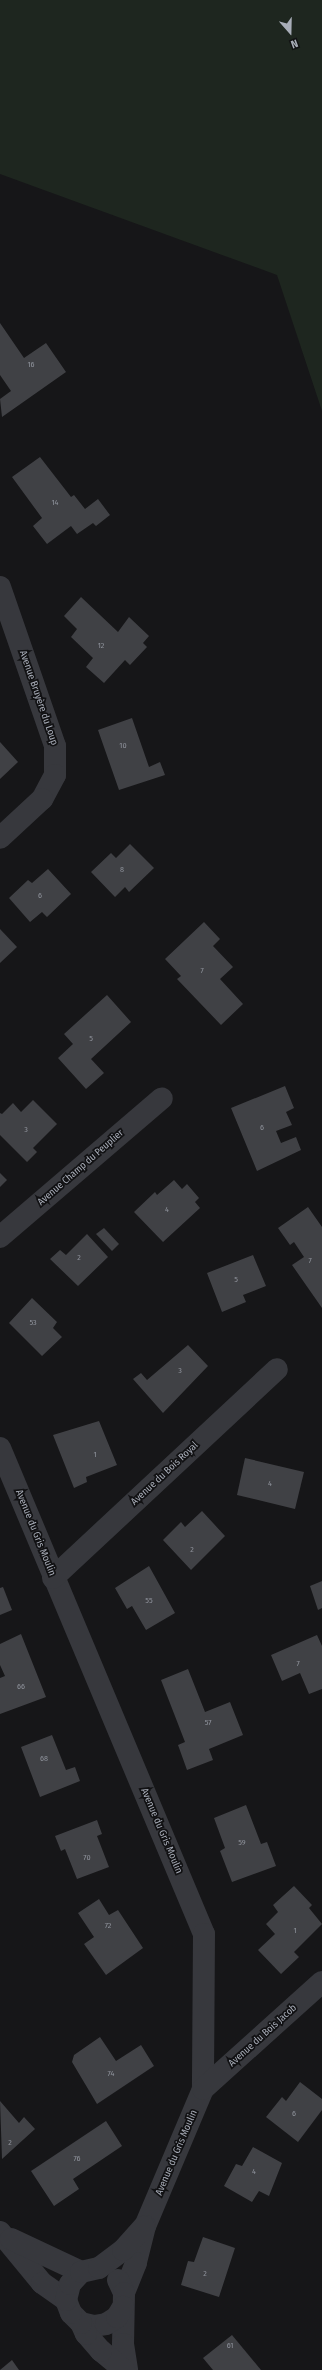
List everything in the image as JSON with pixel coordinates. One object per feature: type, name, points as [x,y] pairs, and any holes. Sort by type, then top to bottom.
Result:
[{"type":"street","name":"Avenue Bruyère du Loup","points":[[0,587],[55,746],[55,775],[42,799],[0,838]]},
{"type":"street","name":"Avenue Champ du Peuplier","points":[[0,1237],[162,1098]]},
{"type":"street","name":"Avenue du Bois Royal","points":[[53,1578],[277,1370]]},
{"type":"street","name":"Avenue du Gris Moulin","points":[[0,1448],[53,1578],[204,1934],[204,2089],[145,2226],[136,2264],[117,2317],[106,2324],[94,2326],[81,2323]]},
{"type":"street","name":"Avenue du Bois Jacob","points":[[204,2089],[322,1982]]},
{"type":"street","name":"Avenue du Gris Moulin","points":[[66,2300],[70,2284],[123,2250],[145,2226]]},
{"type":"street","points":[[1,2233],[90,2270],[111,2273],[120,2282],[124,2300]]},
{"type":"street","points":[[1,2233],[42,2283],[66,2300],[71,2313],[81,2323],[86,2334],[101,2351],[124,2370]]},
{"type":"street","name":"Avenue du Gris Moulin","points":[[124,2300],[123,2344],[128,2370]]},
{"type":"shaded area","points":[[0,0],[322,0],[322,411],[277,275],[0,174]]},
{"type":"building","points":[[0,323],[24,358],[46,343],[66,372],[2,417],[0,399],[11,391],[0,375]]},
{"type":"building","points":[[40,457],[71,497],[74,495],[85,509],[98,499],[110,515],[96,526],[93,523],[77,534],[71,526],[47,544],[33,526],[42,518],[12,477]]},
{"type":"building","points":[[81,597],[118,632],[129,617],[149,636],[143,643],[147,647],[130,665],[125,660],[104,683],[86,667],[93,658],[71,637],[77,629],[64,616]]},
{"type":"building","points":[[132,718],[149,767],[160,762],[165,775],[119,790],[98,730]]},
{"type":"building","points":[[0,742],[18,762],[0,779]]},
{"type":"building","points":[[130,844],[154,868],[129,892],[125,887],[115,897],[91,872],[111,853],[116,858]]},
{"type":"building","points":[[48,869],[71,894],[47,917],[42,912],[30,922],[9,898],[28,880],[32,883]]},
{"type":"building","points":[[204,922],[220,939],[213,946],[233,967],[220,979],[243,1004],[221,1025],[177,979],[181,976],[165,959]]},
{"type":"building","points":[[0,929],[17,947],[0,963]]},
{"type":"building","points":[[107,995],[131,1022],[91,1059],[104,1073],[86,1089],[58,1058],[73,1044],[64,1034]]},
{"type":"building","points":[[285,1086],[294,1108],[286,1112],[292,1125],[276,1131],[281,1143],[296,1137],[301,1150],[257,1171],[231,1108]]},
{"type":"building","points":[[33,1100],[57,1124],[33,1148],[37,1152],[27,1162],[0,1135],[0,1113],[2,1114],[13,1103],[21,1112]]},
{"type":"building","points":[[0,1173],[7,1180],[0,1187]]},
{"type":"building","points":[[174,1180],[182,1189],[187,1184],[199,1198],[195,1202],[200,1208],[163,1242],[134,1212],[155,1192],[157,1195]]},
{"type":"building","points":[[308,1207],[322,1227],[322,1308],[292,1265],[304,1257],[294,1242],[290,1245],[278,1228]]},
{"type":"building","points":[[104,1228],[119,1244],[112,1251],[96,1234]]},
{"type":"building","points":[[87,1234],[108,1257],[78,1286],[50,1259],[60,1250],[66,1255]]},
{"type":"building","points":[[253,1255],[266,1286],[243,1295],[246,1302],[222,1312],[207,1273]]},
{"type":"building","points":[[32,1298],[57,1322],[53,1328],[62,1337],[42,1356],[9,1323]]},
{"type":"building","points":[[188,1345],[208,1366],[163,1413],[133,1379],[141,1373],[147,1380]]},
{"type":"building","points":[[99,1421],[117,1465],[86,1477],[87,1482],[74,1488],[53,1435]]},
{"type":"building","points":[[245,1458],[304,1472],[295,1509],[237,1495]]},
{"type":"building","points":[[202,1511],[225,1536],[191,1570],[163,1540],[181,1522],[185,1527]]},
{"type":"building","points":[[149,1566],[175,1613],[146,1630],[132,1606],[127,1609],[115,1588]]},
{"type":"building","points":[[322,1581],[322,1608],[318,1610],[310,1586]]},
{"type":"building","points":[[3,1587],[12,1610],[0,1615],[0,1588]]},
{"type":"building","points":[[21,1634],[46,1697],[0,1714],[0,1678],[5,1676],[0,1665],[0,1644]]},
{"type":"building","points":[[317,1635],[322,1646],[322,1689],[309,1694],[300,1673],[282,1681],[271,1655]]},
{"type":"building","points":[[188,1669],[205,1712],[230,1702],[243,1735],[209,1749],[213,1760],[187,1770],[178,1745],[185,1742],[161,1680]]},
{"type":"building","points":[[52,1735],[66,1770],[75,1767],[80,1781],[40,1797],[21,1747]]},
{"type":"building","points":[[246,1805],[261,1844],[267,1842],[276,1866],[232,1882],[220,1851],[225,1848],[214,1818]]},
{"type":"building","points":[[97,1820],[102,1834],[97,1836],[109,1867],[77,1879],[65,1849],[61,1851],[55,1836]]},
{"type":"building","points":[[294,1886],[312,1905],[309,1908],[322,1924],[294,1952],[299,1957],[281,1974],[258,1950],[275,1934],[266,1924],[278,1912],[273,1905]]},
{"type":"building","points":[[99,1899],[109,1915],[118,1910],[143,1948],[106,1975],[84,1944],[94,1937],[78,1913]]},
{"type":"building","points":[[100,2037],[116,2061],[141,2045],[154,2066],[97,2104],[72,2062],[74,2055]]},
{"type":"building","points":[[300,2082],[322,2099],[322,2110],[298,2142],[266,2117],[282,2097],[286,2101]]},
{"type":"building","points":[[0,2101],[19,2123],[24,2117],[35,2129],[2,2159]]},
{"type":"building","points":[[106,2121],[122,2146],[73,2179],[79,2189],[54,2206],[31,2171]]},
{"type":"building","points":[[253,2147],[282,2163],[269,2196],[259,2191],[252,2202],[224,2186],[236,2164],[242,2166]]},
{"type":"building","points":[[203,2237],[235,2248],[219,2297],[181,2285],[188,2261],[194,2262]]},
{"type":"building","points":[[232,2335],[261,2370],[213,2370],[203,2358]]},
{"type":"building","points":[[12,2360],[19,2370],[0,2370]]}]
